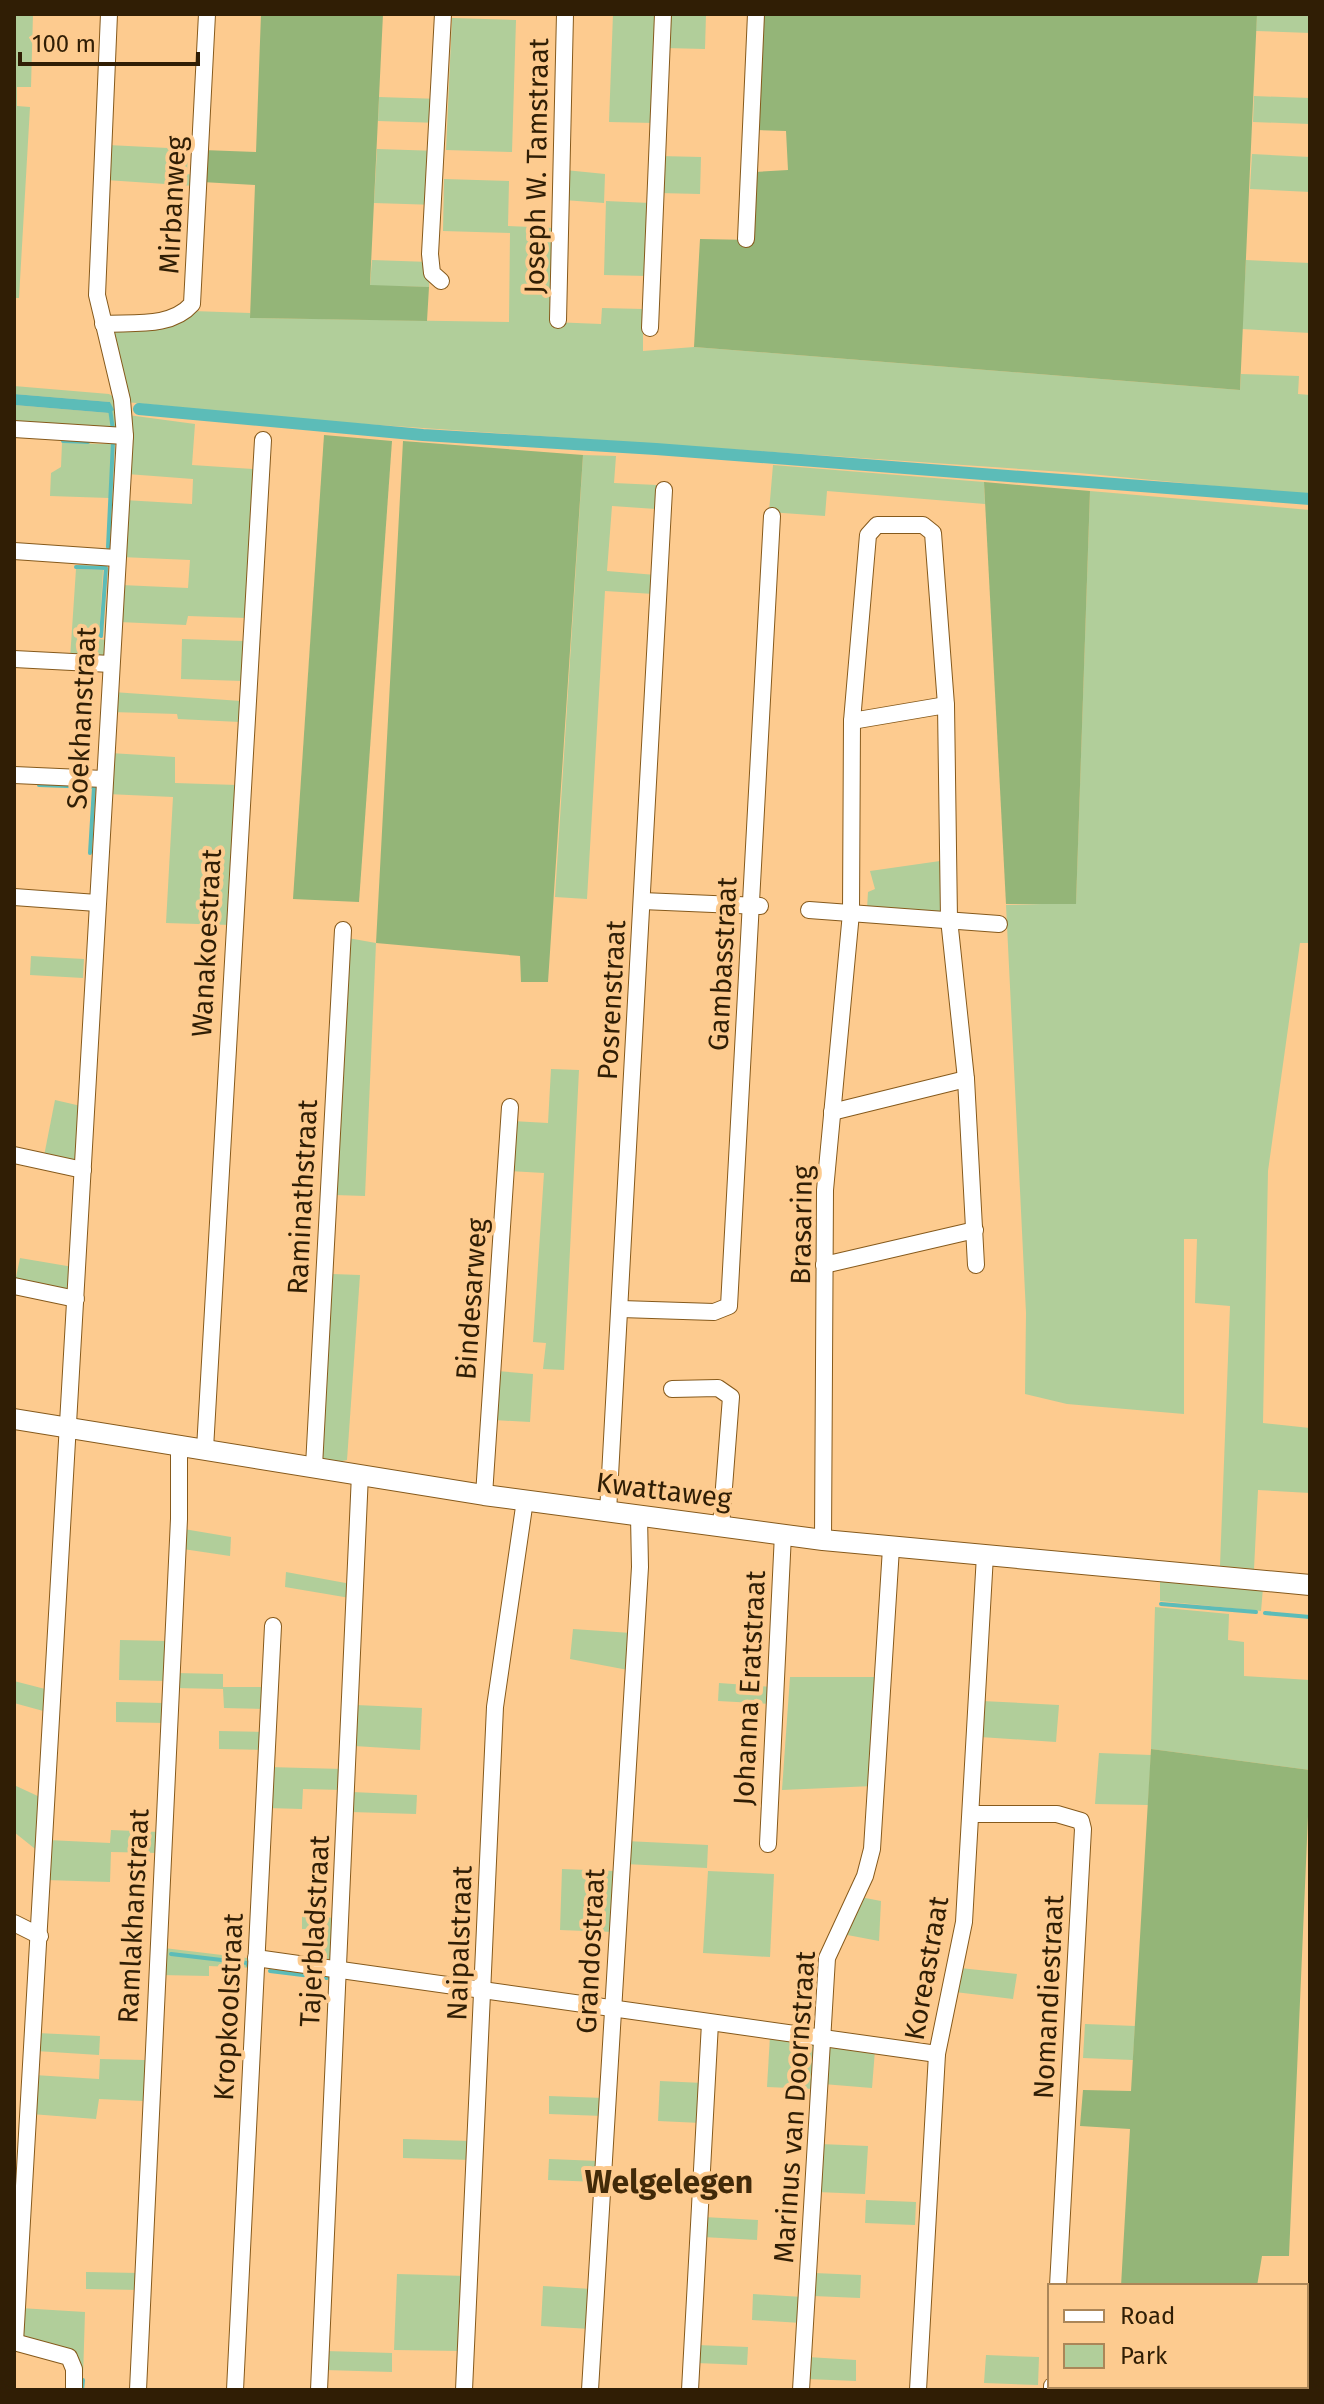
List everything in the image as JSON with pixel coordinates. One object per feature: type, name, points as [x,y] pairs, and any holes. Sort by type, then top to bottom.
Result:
[{"type":"main road","name":"Kwattaweg","points":[[14,1419],[484,1495],[823,1540],[1310,1585]]},
{"type":"street","name":"Soekhanstraat","points":[[14,2342],[40,1936],[125,430],[122,400],[97,295],[109,14]]},
{"type":"street","name":"Mirbanweg","points":[[103,324],[169,320],[181,316],[192,304],[207,14]]},
{"type":"street","points":[[441,281],[432,273],[430,254],[443,14]]},
{"type":"street","name":"Joseph W. Tamstraat","points":[[558,320],[565,14]]},
{"type":"street","points":[[650,328],[663,14]]},
{"type":"street","points":[[746,239],[756,14]]},
{"type":"street","points":[[14,429],[125,430]]},
{"type":"street","name":"Wanakoestraat","points":[[205,1449],[263,440]]},
{"type":"street","name":"Posrenstraat","points":[[608,1512],[664,490]]},
{"type":"street","name":"Gambasstraat","points":[[621,1309],[714,1312],[729,1306],[756,906],[772,516]]},
{"type":"street","name":"Brasaring","points":[[823,1540],[824,1265],[832,1112],[851,913],[852,721],[868,535],[877,525],[923,525],[933,533],[946,705],[949,919],[966,1079],[976,1265]]},
{"type":"street","points":[[14,551],[116,558]]},
{"type":"street","points":[[14,659],[111,664]]},
{"type":"street","points":[[852,721],[946,705]]},
{"type":"street","points":[[14,775],[104,779]]},
{"type":"street","points":[[14,897],[97,903]]},
{"type":"street","points":[[642,901],[756,906]]},
{"type":"street","points":[[809,910],[999,924]]},
{"type":"street","name":"Raminathstraat","points":[[314,1466],[343,930]]},
{"type":"street","points":[[832,1112],[966,1079]]},
{"type":"street","name":"Bindesarweg","points":[[484,1495],[510,1107]]},
{"type":"street","points":[[14,1155],[83,1170]]},
{"type":"street","points":[[824,1265],[975,1230]]},
{"type":"street","points":[[14,1286],[76,1299]]},
{"type":"street","points":[[672,1389],[718,1388],[731,1397],[721,1526]]},
{"type":"street","name":"Ramlakhanstraat","points":[[138,2390],[179,1519],[179,1444]]},
{"type":"street","name":"Tajerbladstraat","points":[[319,2390],[360,1474]]},
{"type":"street","name":"Naipalstraat","points":[[464,2390],[495,1707],[525,1500]]},
{"type":"street","name":"Grandostraat","points":[[590,2390],[640,1567],[639,1516]]},
{"type":"street","name":"Johanna Eratstraat","points":[[768,1844],[783,1534]]},
{"type":"street","name":"Marinus van Doornstraat","points":[[801,2390],[827,1958],[865,1876],[872,1849],[891,1548]]},
{"type":"street","name":"Koreastraat","points":[[918,2390],[937,2054],[964,1922],[973,1814],[985,1555]]},
{"type":"street","name":"Kropkoolstraat","points":[[235,2390],[273,1626]]},
{"type":"street","name":"Nomandiestraat","points":[[973,1814],[1057,1814],[1081,1821],[1083,1829],[1058,2284]]},
{"type":"street","points":[[14,1923],[40,1936]]},
{"type":"street","points":[[256,1958],[937,2054]]},
{"type":"street","points":[[690,2390],[710,2023]]},
{"type":"street","points":[[14,2342],[69,2357],[74,2369],[74,2390]]},
{"type":"green space","points":[[14,14],[33,14],[31,87],[17,87],[17,106],[30,107],[19,298],[14,298]]},
{"type":"green space","points":[[261,14],[383,14],[370,285],[429,287],[427,321],[250,318],[255,185],[202,182],[203,150],[256,152]]},
{"type":"green space","points":[[613,14],[658,14],[654,123],[609,122]]},
{"type":"green space","points":[[666,14],[706,14],[705,49],[665,48]]},
{"type":"green space","points":[[760,14],[1257,14],[1240,390],[694,347],[700,239],[752,240],[754,172],[788,170],[786,131],[756,130]]},
{"type":"green space","points":[[1257,14],[1310,14],[1310,33],[1256,31]]},
{"type":"green space","points":[[452,18],[516,20],[512,152],[446,150]]},
{"type":"green space","points":[[1254,96],[1310,98],[1310,124],[1253,122]]},
{"type":"green space","points":[[379,97],[441,99],[440,123],[378,121]]},
{"type":"green space","points":[[108,145],[188,149],[187,174],[195,175],[195,186],[106,180]]},
{"type":"green space","points":[[377,149],[439,151],[437,205],[374,203]]},
{"type":"green space","points":[[1252,154],[1310,157],[1310,192],[1250,189]]},
{"type":"green space","points":[[660,156],[701,157],[700,194],[659,193]]},
{"type":"green space","points":[[565,170],[605,174],[604,203],[564,200]]},
{"type":"green space","points":[[444,179],[509,181],[508,226],[554,228],[552,322],[601,324],[602,308],[643,309],[643,351],[694,347],[1240,390],[1241,374],[1299,376],[1298,394],[1310,395],[1310,495],[1079,473],[321,421],[126,402],[113,336],[116,330],[193,311],[250,313],[251,318],[509,322],[510,233],[443,231]]},
{"type":"green space","points":[[606,201],[650,203],[647,276],[604,275]]},
{"type":"green space","points":[[372,260],[430,262],[429,287],[370,286]]},
{"type":"green space","points":[[1246,260],[1310,263],[1310,333],[1242,329]]},
{"type":"green space","points":[[14,386],[109,394],[115,398],[119,429],[14,424],[14,405],[109,413],[113,410],[110,402],[14,394]]},
{"type":"green space","points":[[128,415],[195,424],[192,465],[253,469],[247,618],[188,616],[186,625],[119,622],[121,585],[188,588],[190,560],[121,557],[124,500],[192,504],[193,479],[127,474]]},
{"type":"green space","points":[[324,435],[392,441],[359,902],[293,899]]},
{"type":"green space","points":[[403,441],[583,455],[548,982],[521,982],[520,956],[376,943]]},
{"type":"green space","points":[[62,443],[112,444],[109,498],[50,496],[51,473],[61,467]]},
{"type":"green space","points":[[583,455],[616,456],[614,483],[657,485],[656,509],[612,506],[607,571],[656,575],[654,594],[605,591],[587,899],[555,897]]},
{"type":"green space","points":[[773,465],[984,482],[985,504],[827,491],[825,516],[769,512]]},
{"type":"green space","points":[[984,482],[1090,491],[1076,904],[1006,904]]},
{"type":"green space","points":[[1090,491],[1310,510],[1310,943],[1300,943],[1268,1171],[1263,1423],[1310,1428],[1310,1493],[1258,1490],[1254,1569],[1220,1566],[1230,1306],[1195,1303],[1197,1239],[1184,1239],[1184,1414],[1067,1404],[1025,1394],[1026,1313],[1006,905],[1076,903]]},
{"type":"green space","points":[[76,569],[103,570],[99,639],[106,640],[105,659],[70,659]]},
{"type":"green space","points":[[182,639],[244,641],[243,681],[181,679]]},
{"type":"green space","points":[[113,692],[241,701],[240,722],[178,719],[177,714],[112,712]]},
{"type":"green space","points":[[110,753],[175,757],[175,783],[237,785],[230,925],[166,923],[173,797],[107,794]]},
{"type":"green space","points":[[947,860],[944,914],[867,909],[868,892],[875,889],[870,871]]},
{"type":"green space","points":[[348,938],[376,943],[365,1196],[335,1195]]},
{"type":"green space","points":[[31,956],[84,959],[83,978],[30,975]]},
{"type":"green space","points":[[551,1069],[579,1070],[564,1370],[543,1369],[546,1343],[533,1342],[544,1173],[509,1171],[512,1121],[548,1123]]},
{"type":"green space","points":[[55,1100],[81,1106],[77,1160],[73,1162],[44,1156]]},
{"type":"green space","points":[[20,1258],[73,1267],[71,1291],[15,1282]]},
{"type":"green space","points":[[332,1274],[360,1275],[347,1460],[334,1463],[323,1460],[322,1455]]},
{"type":"green space","points":[[497,1371],[533,1374],[530,1422],[494,1420]]},
{"type":"green space","points":[[184,1529],[231,1537],[230,1556],[183,1549]]},
{"type":"green space","points":[[286,1572],[351,1584],[350,1598],[285,1587]]},
{"type":"green space","points":[[1160,1581],[1263,1588],[1261,1611],[1160,1601]]},
{"type":"green space","points":[[1155,1607],[1229,1614],[1228,1640],[1244,1642],[1244,1676],[1310,1680],[1310,1770],[1151,1749]]},
{"type":"green space","points":[[573,1629],[631,1633],[628,1670],[570,1659]]},
{"type":"green space","points":[[120,1640],[169,1641],[168,1681],[119,1680]]},
{"type":"green space","points":[[175,1673],[223,1674],[223,1687],[266,1687],[266,1709],[224,1708],[223,1689],[175,1688]]},
{"type":"green space","points":[[790,1677],[879,1677],[873,1786],[782,1790]]},
{"type":"green space","points":[[14,1681],[49,1690],[47,1712],[14,1703]]},
{"type":"green space","points":[[719,1683],[773,1687],[772,1704],[718,1701]]},
{"type":"green space","points":[[982,1701],[1059,1705],[1056,1742],[980,1737]]},
{"type":"green space","points":[[116,1702],[165,1703],[165,1723],[116,1722]]},
{"type":"green space","points":[[356,1705],[422,1708],[420,1750],[354,1746]]},
{"type":"green space","points":[[219,1731],[265,1732],[265,1750],[219,1749]]},
{"type":"green space","points":[[1151,1749],[1310,1770],[1289,2256],[1262,2256],[1257,2284],[1121,2284],[1130,2129],[1080,2126],[1083,2090],[1131,2091]]},
{"type":"green space","points":[[1099,1753],[1151,1755],[1148,1805],[1095,1804]]},
{"type":"green space","points":[[268,1767],[343,1769],[342,1790],[303,1789],[302,1809],[267,1808]]},
{"type":"green space","points":[[14,1785],[42,1798],[39,1852],[14,1832]]},
{"type":"green space","points":[[352,1792],[417,1795],[416,1814],[351,1812]]},
{"type":"green space","points":[[111,1830],[160,1832],[160,1853],[111,1852],[110,1882],[46,1880],[48,1840],[110,1843]]},
{"type":"green space","points":[[626,1841],[708,1845],[707,1868],[625,1864]]},
{"type":"green space","points":[[562,1869],[615,1871],[613,1932],[560,1930]]},
{"type":"green space","points":[[708,1871],[774,1874],[770,1957],[703,1953]]},
{"type":"green space","points":[[860,1897],[881,1901],[879,1941],[842,1934]]},
{"type":"green space","points":[[302,1916],[336,1918],[333,1963],[306,1961],[306,1929],[302,1929]]},
{"type":"green space","points":[[164,1948],[247,1958],[251,1960],[253,1968],[209,1966],[209,1976],[160,1975]]},
{"type":"green space","points":[[960,1968],[1017,1974],[1013,1999],[955,1992]]},
{"type":"green space","points":[[1085,2024],[1135,2026],[1133,2060],[1083,2058]]},
{"type":"green space","points":[[37,2033],[100,2036],[99,2055],[36,2051]]},
{"type":"green space","points":[[770,2036],[814,2042],[814,2089],[767,2087]]},
{"type":"green space","points":[[828,2046],[875,2050],[872,2088],[823,2084]]},
{"type":"green space","points":[[100,2059],[145,2060],[144,2101],[99,2099],[96,2119],[31,2114],[34,2075],[99,2079]]},
{"type":"green space","points":[[660,2081],[703,2083],[701,2123],[658,2121]]},
{"type":"green space","points":[[549,2096],[604,2098],[603,2116],[549,2114]]},
{"type":"green space","points":[[403,2139],[472,2141],[472,2160],[403,2158]]},
{"type":"green space","points":[[820,2144],[868,2146],[865,2194],[817,2192]]},
{"type":"green space","points":[[549,2159],[599,2161],[598,2182],[548,2180]]},
{"type":"green space","points":[[866,2200],[916,2202],[915,2225],[865,2223]]},
{"type":"green space","points":[[704,2217],[758,2220],[757,2240],[703,2237]]},
{"type":"green space","points":[[86,2272],[140,2273],[139,2290],[86,2289]]},
{"type":"green space","points":[[814,2273],[861,2275],[860,2298],[813,2296]]},
{"type":"green space","points":[[397,2274],[466,2276],[462,2351],[394,2350]]},
{"type":"green space","points":[[543,2286],[592,2289],[590,2329],[541,2326]]},
{"type":"green space","points":[[753,2294],[803,2297],[801,2323],[752,2320]]},
{"type":"green space","points":[[20,2308],[85,2312],[83,2378],[79,2377],[77,2362],[23,2336]]},
{"type":"green space","points":[[697,2345],[748,2347],[747,2365],[696,2363]]},
{"type":"green space","points":[[326,2351],[392,2353],[392,2372],[325,2370]]},
{"type":"green space","points":[[986,2355],[1039,2357],[1038,2385],[984,2383]]},
{"type":"green space","points":[[808,2357],[856,2360],[856,2381],[807,2379]]},
{"type":"green space","points":[[1114,2388],[1280,2388],[1280,2390]]},
{"type":"water","points":[[14,394],[110,402],[114,410],[109,413],[14,405]]},
{"type":"waterway","points":[[110,409],[113,430]]},
{"type":"waterway","points":[[139,409],[423,435],[656,449],[1310,499]]},
{"type":"waterway","points":[[63,441],[88,442]]},
{"type":"waterway","points":[[108,547],[113,442],[109,442]]},
{"type":"waterway","points":[[76,567],[106,568],[101,636]]},
{"type":"waterway","points":[[39,785],[94,787],[90,853]]},
{"type":"waterway","points":[[1161,1604],[1256,1612]]},
{"type":"waterway","points":[[1265,1613],[1310,1617]]},
{"type":"waterway","points":[[171,1954],[247,1963],[249,1967]]},
{"type":"waterway","points":[[270,1971],[327,1978]]},
{"type":"waterway","points":[[82,2390],[83,2380]]},
{"type":"district","name":"Welgelegen","points":[[669,2182]]}]
